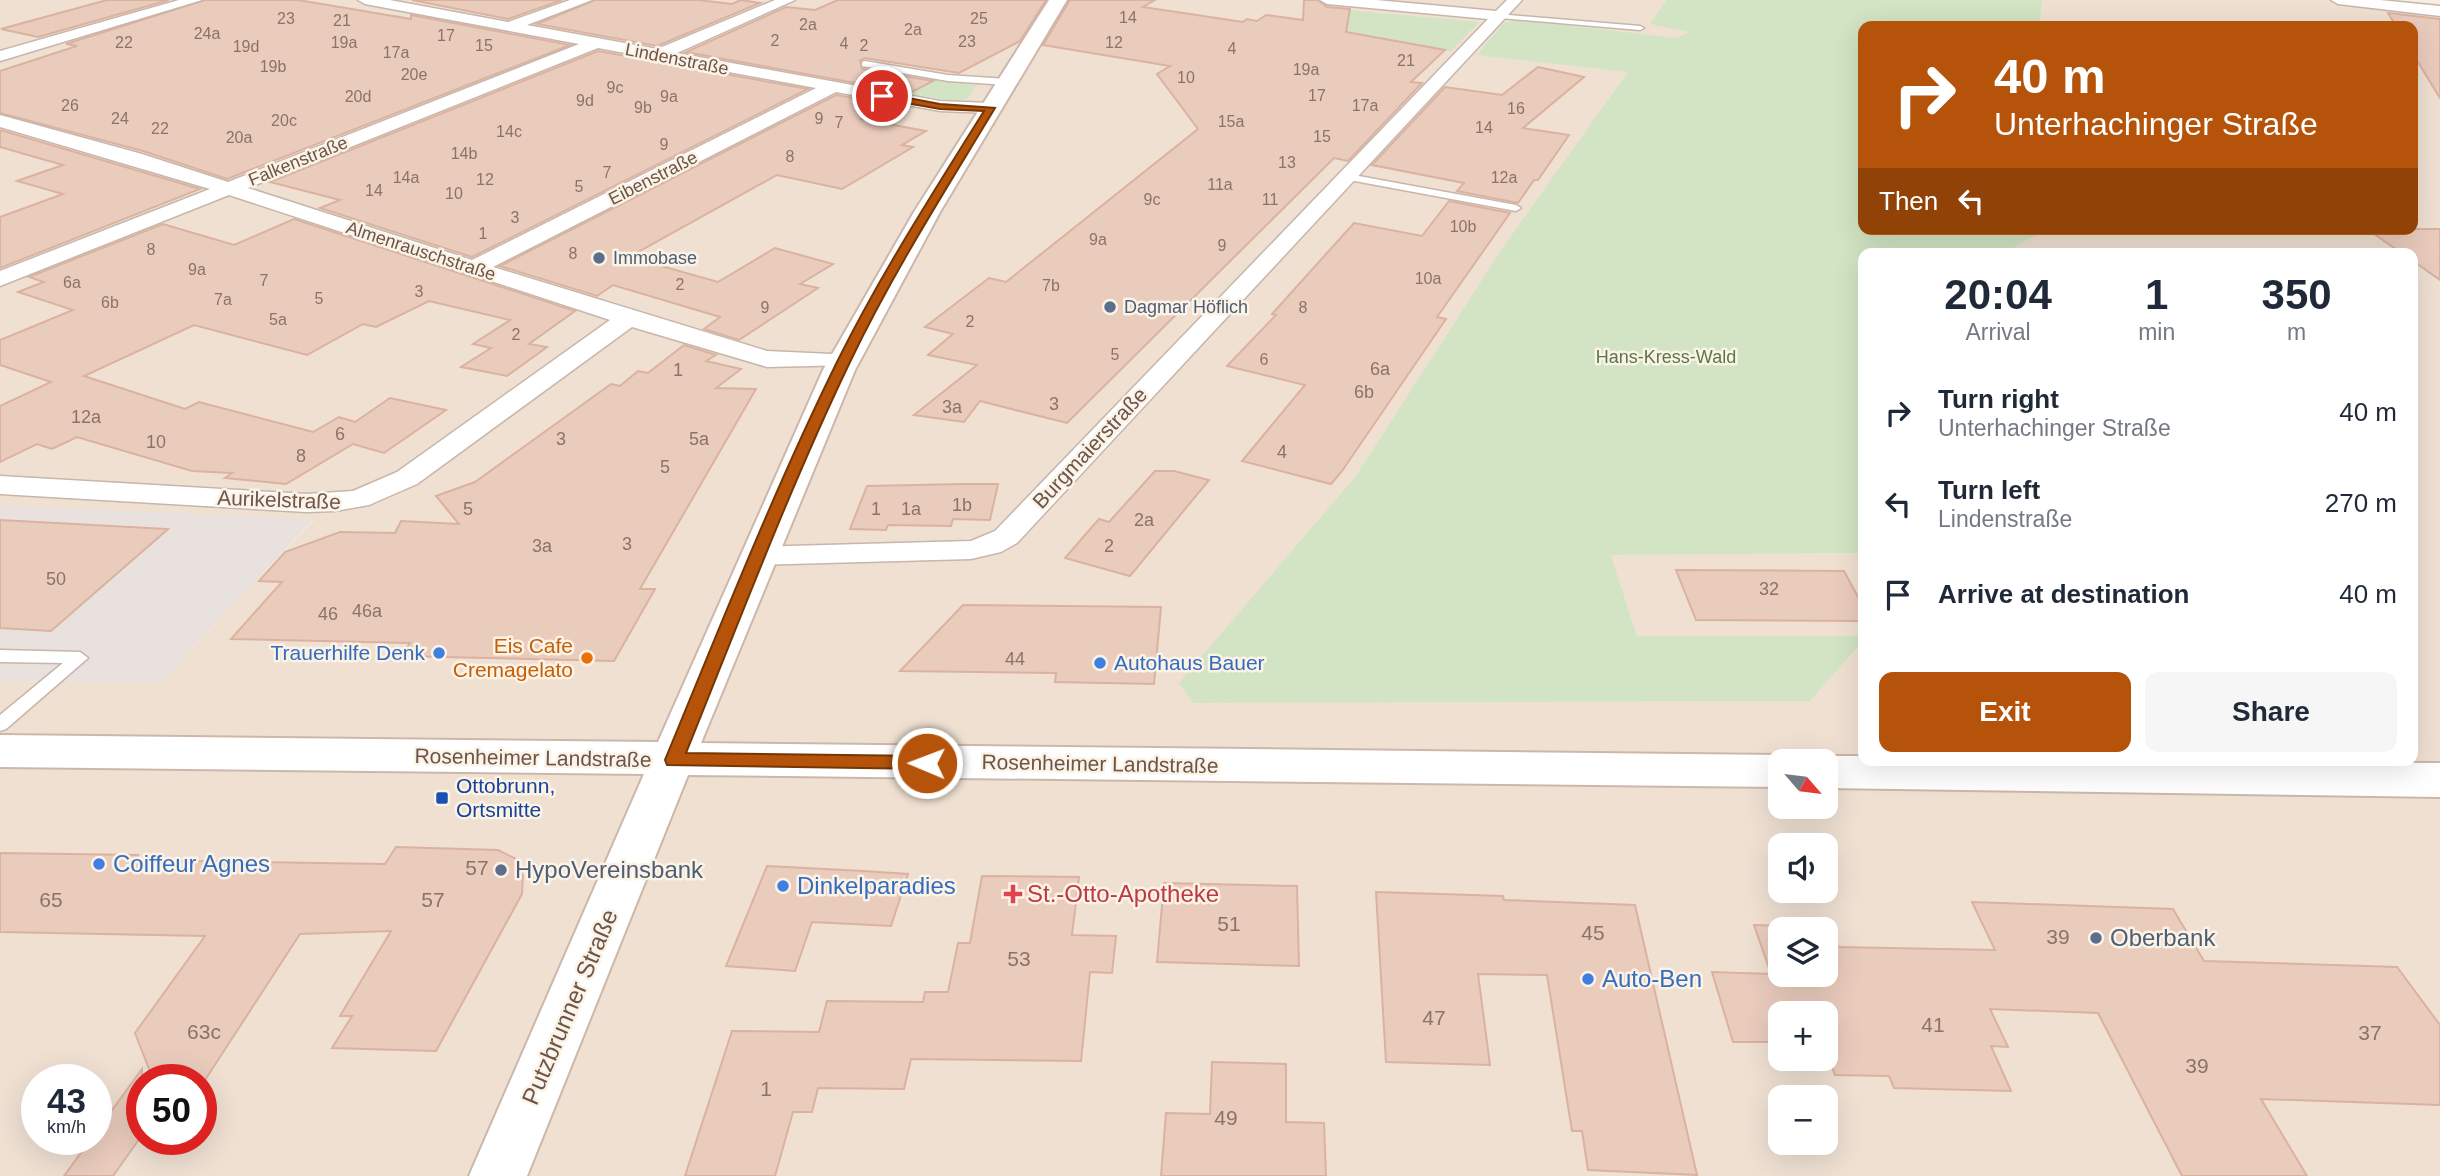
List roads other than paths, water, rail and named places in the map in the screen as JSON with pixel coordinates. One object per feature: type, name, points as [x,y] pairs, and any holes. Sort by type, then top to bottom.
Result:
[{"type":"main road","name":"Putzbrunner Straße","points":[[498,1176],[757,556],[844,360],[927,212],[1058,0]]},
{"type":"main road","name":"Rosenheimer Landstraße","points":[[0,751],[1768,771]]},
{"type":"main road","points":[[1838,772],[2037,768],[2440,780]]},
{"type":"street","points":[[0,56],[195,0]]},
{"type":"street","name":"Lindenstraße","points":[[365,0],[940,106],[990,108]]},
{"type":"street","points":[[509,27],[585,0]]},
{"type":"street","points":[[657,55],[788,0]]},
{"type":"street","points":[[1327,0],[1507,8]]},
{"type":"street","points":[[2338,0],[2440,11]]},
{"type":"street","name":"Burgmaierstraße","points":[[757,556],[971,550],[990,546],[1006,537],[1507,8]]},
{"type":"street","name":"Falkenstraße","points":[[0,279],[596,43]]},
{"type":"street","name":"Eibenstraße","points":[[474,268],[832,87]]},
{"type":"street","name":"Almenrauschstraße","points":[[0,121],[79,141],[231,188],[628,318],[767,359],[844,360]]},
{"type":"street","name":"Aurikelstraße","points":[[0,485],[307,503],[343,504],[371,497],[407,478],[628,318]]},
{"type":"lane","points":[[1507,8],[1640,28]]},
{"type":"lane","points":[[865,64],[948,78],[1007,82]]},
{"type":"lane","points":[[1348,177],[1516,208]]},
{"type":"lane","points":[[0,656],[80,658],[0,725]]},
{"type":"place","name":"Immobase","points":[[599,258]]},
{"type":"place","name":"Dagmar Höflich","points":[[1110,307]]},
{"type":"place","name":"Trauerhilfe Denk","points":[[439,653]]},
{"type":"place","name":"Eis Cafe Cremagelato","points":[[587,658]]},
{"type":"place","name":"Autohaus Bauer","points":[[1100,663]]},
{"type":"place","name":"Ottobrunn, Ortsmitte","points":[[442,798]]},
{"type":"place","name":"Coiffeur Agnes","points":[[99,864]]},
{"type":"place","name":"HypoVereinsbank","points":[[501,870]]},
{"type":"place","name":"Dinkelparadies","points":[[783,886]]},
{"type":"place","name":"St.-Otto-Apotheke","points":[[1013,894]]},
{"type":"place","name":"Oberbank","points":[[2096,938]]},
{"type":"place","name":"Auto-Ben","points":[[1588,979]]},
{"type":"park label","name":"Hans-Kress-Wald","points":[[1666,357]]}]
